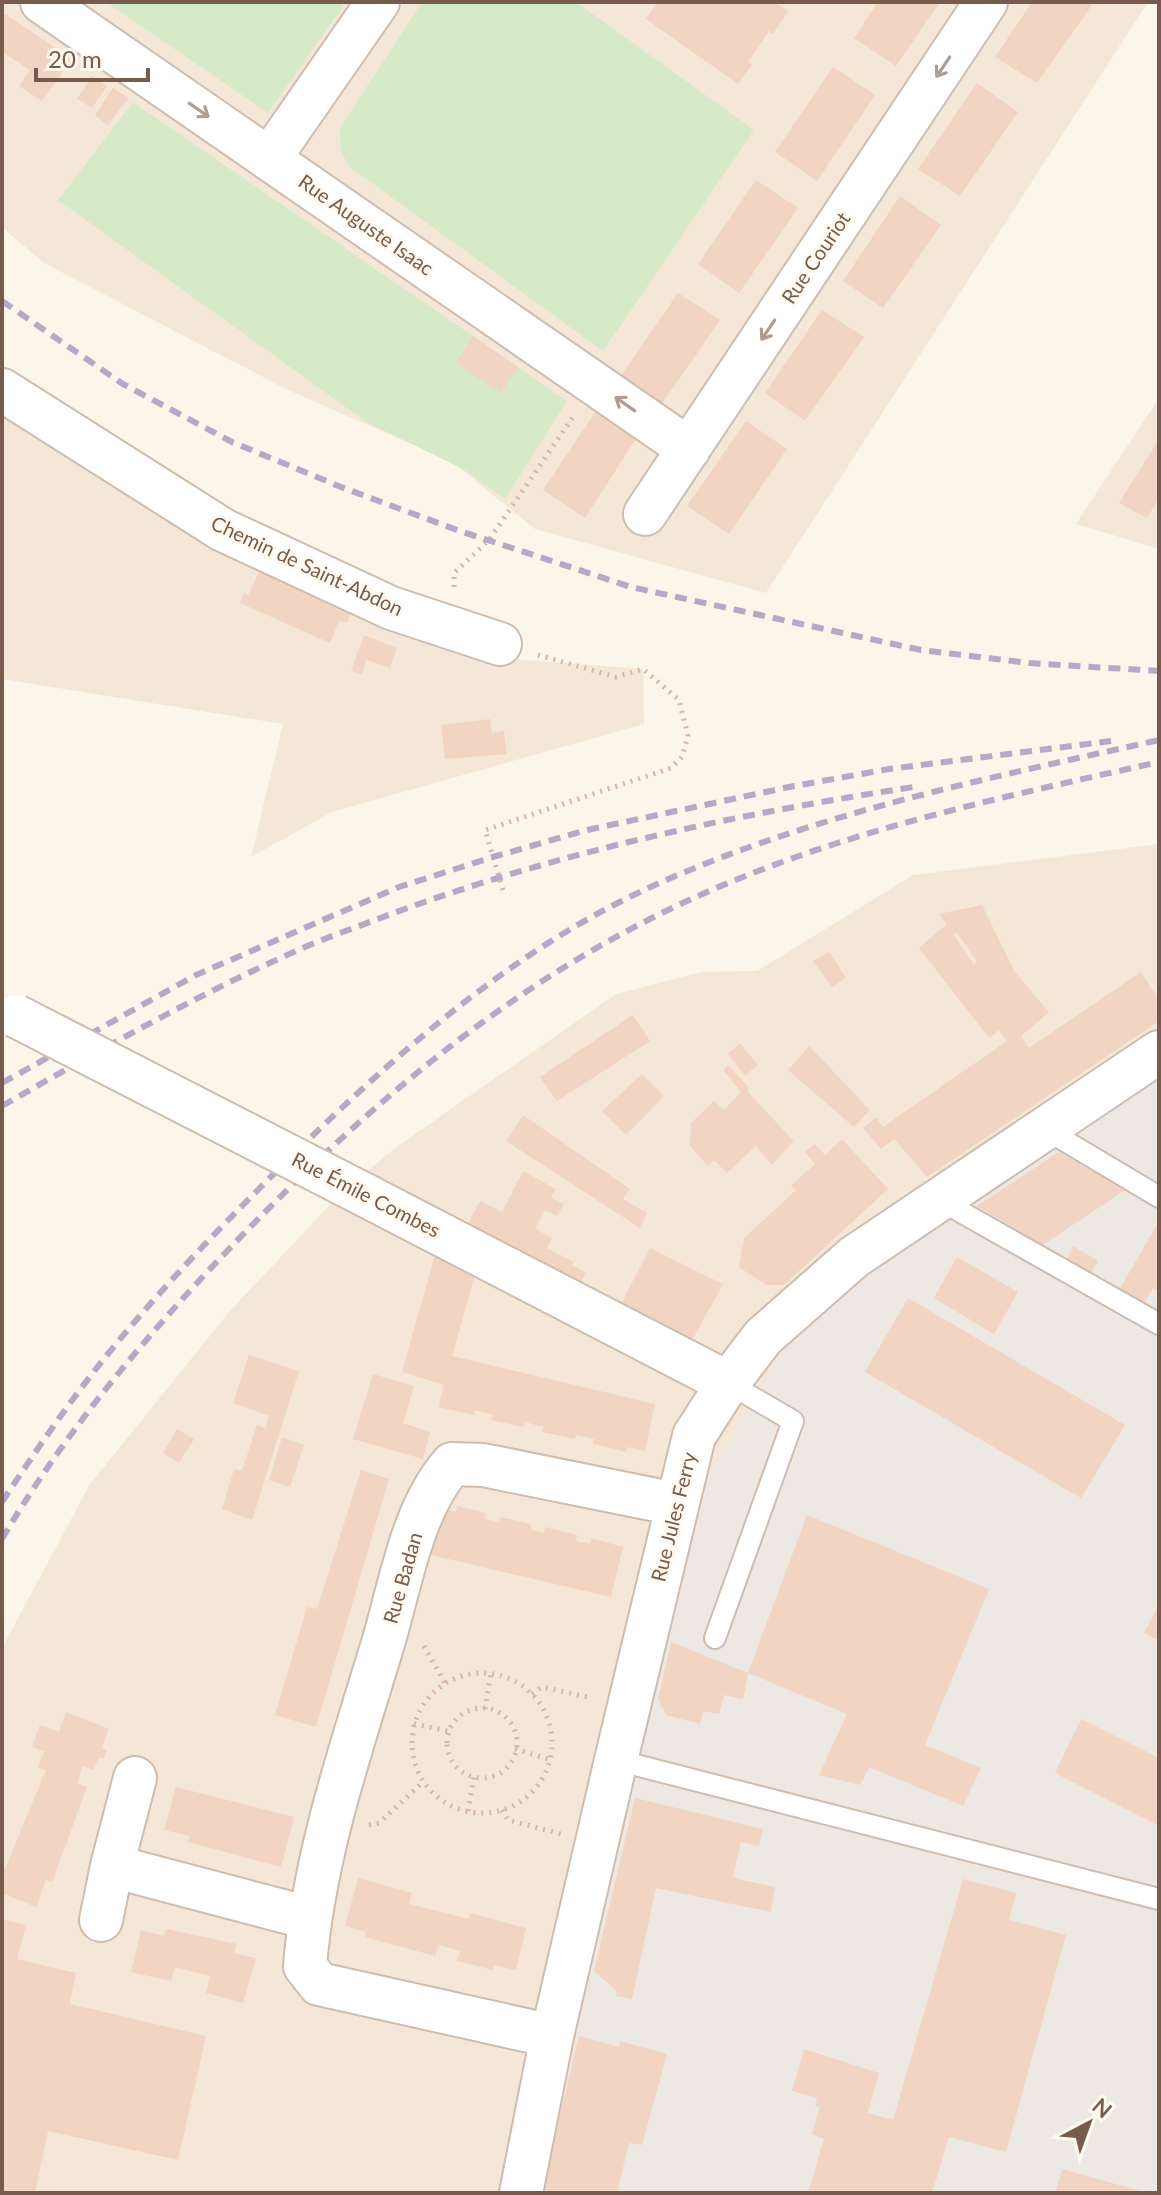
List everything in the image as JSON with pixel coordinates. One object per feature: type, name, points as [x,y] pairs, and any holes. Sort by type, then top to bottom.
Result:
[{"type":"street","name":"Rue Auguste Isaac","points":[[42,2],[689,449]]},
{"type":"street","points":[[269,159],[378,2]]},
{"type":"street","name":"Rue Couriot","points":[[645,514],[986,2]]},
{"type":"street","name":"Chemin de Saint-Abdon","points":[[2,390],[223,530],[391,608],[500,644]]},
{"type":"street","name":"Rue Émile Combes","points":[[9,1013],[728,1383]]},
{"type":"street","name":"Rue Jules Ferry","points":[[521,2193],[552,2036],[694,1436],[728,1383],[763,1337],[854,1257],[1159,1052]]},
{"type":"street","name":"Rue Badan","points":[[552,2036],[319,1984],[305,1966],[309,1918],[329,1828],[419,1520],[452,1464],[483,1465],[676,1504]]},
{"type":"street","points":[[101,1920],[135,1778]]},
{"type":"street","points":[[112,1866],[309,1918]]},
{"type":"lane","points":[[1045,1129],[1159,1197]]},
{"type":"lane","points":[[938,1199],[1159,1324]]},
{"type":"lane","points":[[715,1638],[793,1421],[728,1383]]},
{"type":"lane","points":[[616,1760],[1159,1899]]},
{"type":"path","points":[[391,608],[454,590],[454,573],[489,540],[595,384]]},
{"type":"path","points":[[500,644],[616,677],[643,669],[679,700],[688,736],[682,757],[671,768],[485,830],[503,890]]},
{"type":"path","points":[[469,1673],[491,1673],[508,1677],[532,1694],[549,1720],[553,1740],[551,1760],[543,1779],[531,1795],[502,1810],[474,1813],[454,1808],[437,1797],[423,1782],[415,1763],[412,1743],[414,1724],[422,1706],[434,1691],[450,1680],[469,1673]]},
{"type":"path","points":[[485,1709],[491,1673]]},
{"type":"path","points":[[532,1694],[542,1687],[628,1706]]},
{"type":"path","points":[[485,1709],[501,1714],[515,1732],[513,1759],[504,1771],[490,1778],[474,1777],[460,1771],[450,1759],[447,1744],[455,1720],[465,1712],[485,1709]]},
{"type":"path","points":[[414,1724],[449,1731]]},
{"type":"path","points":[[515,1749],[551,1760]]},
{"type":"path","points":[[468,1811],[474,1777]]},
{"type":"path","points":[[329,1828],[351,1829],[379,1823],[423,1782]]},
{"type":"path","points":[[502,1810],[508,1820],[575,1838],[571,1862],[591,1867]]},
{"type":"shaded area","points":[[2,2],[1148,2],[766,593],[535,529],[452,462],[286,389],[44,263],[2,227]]},
{"type":"shaded area","points":[[2,397],[153,513],[485,657],[643,669],[644,724],[332,812],[251,857],[283,724],[2,679]]},
{"type":"shaded area","points":[[1159,398],[1159,549],[1076,524]]},
{"type":"shaded area","points":[[1159,844],[1159,1065],[529,2193],[2,2193],[2,1648],[90,1484],[230,1311],[340,1194],[395,1148],[616,994],[702,972],[757,971],[913,875]]},
{"type":"shaded area","points":[[1159,1065],[1159,2193],[529,2193],[705,1486],[787,1342],[938,1218]]},
{"type":"green space","points":[[106,2],[346,2],[268,113]]},
{"type":"green space","points":[[422,2],[576,2],[754,130],[603,351],[350,167],[341,152],[340,128]]},
{"type":"green space","points":[[133,102],[567,401],[505,499],[463,469],[365,421],[58,200]]},
{"type":"building","points":[[658,2],[775,2],[788,11],[773,34],[769,31],[748,62],[752,65],[738,84],[646,19]]},
{"type":"building","points":[[878,2],[940,2],[896,66],[854,38]]},
{"type":"building","points":[[1032,2],[1094,2],[1037,83],[995,57]]},
{"type":"building","points":[[5,14],[72,59],[42,101],[19,86],[30,70],[2,52],[2,19]]},
{"type":"building","points":[[833,67],[875,95],[817,181],[775,152]]},
{"type":"building","points":[[92,76],[107,86],[92,108],[77,99]]},
{"type":"building","points":[[977,83],[1018,112],[960,196],[918,169]]},
{"type":"building","points":[[113,88],[128,98],[108,126],[95,115]]},
{"type":"building","points":[[756,180],[798,208],[739,293],[698,264]]},
{"type":"building","points":[[900,196],[941,225],[883,308],[843,281]]},
{"type":"building","points":[[678,293],[720,320],[661,405],[620,377]]},
{"type":"building","points":[[822,310],[864,337],[805,421],[765,393]]},
{"type":"building","points":[[473,336],[518,367],[501,393],[456,363]]},
{"type":"building","points":[[600,405],[641,431],[585,518],[543,490]]},
{"type":"building","points":[[746,421],[787,449],[729,534],[687,506]]},
{"type":"building","points":[[1159,439],[1159,498],[1147,518],[1119,503]]},
{"type":"building","points":[[262,565],[352,608],[347,623],[339,621],[330,643],[240,603],[244,593],[248,596]]},
{"type":"building","points":[[364,635],[397,648],[390,668],[367,660],[362,674],[351,671]]},
{"type":"building","points":[[490,719],[492,733],[504,731],[507,754],[445,759],[441,725]]},
{"type":"building","points":[[982,905],[1015,972],[1049,1012],[1021,1036],[1029,1048],[1141,972],[1159,1000],[1159,1021],[927,1177],[894,1139],[881,1149],[863,1128],[876,1117],[883,1127],[1007,1041],[999,1030],[989,1038],[919,948],[947,924],[939,914]],"holes":[[[957,932],[977,962],[974,965],[953,934]]]},
{"type":"building","points":[[829,952],[846,978],[832,987],[813,961]]},
{"type":"building","points":[[633,1015],[650,1041],[557,1101],[540,1077]]},
{"type":"building","points":[[740,1043],[758,1065],[745,1076],[728,1054]]},
{"type":"building","points":[[809,1046],[870,1110],[854,1127],[788,1070]]},
{"type":"building","points":[[728,1065],[749,1088],[747,1091],[794,1141],[772,1165],[756,1146],[727,1173],[714,1160],[708,1166],[690,1146],[691,1123],[714,1101],[724,1110],[741,1092],[723,1070]]},
{"type":"building","points":[[642,1074],[664,1096],[626,1135],[602,1111]]},
{"type":"building","points":[[523,1115],[630,1189],[623,1199],[647,1213],[640,1228],[506,1141]]},
{"type":"building","points":[[842,1139],[888,1189],[784,1285],[766,1285],[739,1267],[744,1238],[796,1190],[791,1185],[815,1164],[805,1152],[815,1144],[825,1155]]},
{"type":"building","points":[[1059,1152],[1125,1190],[1043,1245],[977,1206]]},
{"type":"building","points":[[523,1171],[556,1189],[551,1197],[564,1204],[557,1216],[545,1210],[535,1229],[552,1238],[547,1248],[574,1262],[572,1265],[586,1273],[579,1284],[465,1230],[480,1201],[502,1212]]},
{"type":"building","points":[[1159,1221],[1159,1291],[1153,1288],[1143,1305],[1119,1290]]},
{"type":"building","points":[[1073,1246],[1098,1261],[1091,1274],[1067,1259]]},
{"type":"building","points":[[650,1248],[723,1284],[690,1344],[619,1308]]},
{"type":"building","points":[[436,1251],[476,1271],[452,1356],[655,1404],[645,1451],[628,1447],[626,1452],[593,1444],[594,1439],[576,1435],[575,1439],[542,1432],[543,1427],[525,1422],[524,1427],[491,1420],[493,1415],[475,1410],[474,1415],[438,1407],[444,1385],[402,1372]]},
{"type":"building","points":[[957,1257],[1018,1292],[994,1334],[934,1298]]},
{"type":"building","points":[[908,1298],[1125,1425],[1081,1498],[865,1372]]},
{"type":"building","points":[[249,1355],[299,1371],[252,1520],[222,1509],[234,1469],[242,1471],[257,1425],[265,1428],[269,1416],[233,1403]]},
{"type":"building","points":[[373,1374],[414,1386],[403,1423],[430,1432],[423,1459],[353,1439]]},
{"type":"building","points":[[177,1429],[194,1439],[179,1463],[163,1453]]},
{"type":"building","points":[[282,1437],[304,1445],[290,1487],[269,1480]]},
{"type":"building","points":[[361,1470],[389,1479],[316,1727],[275,1715],[307,1607],[317,1609]]},
{"type":"building","points":[[457,1506],[486,1513],[485,1519],[499,1522],[500,1517],[531,1524],[531,1530],[544,1533],[545,1527],[577,1535],[576,1541],[590,1544],[591,1538],[623,1547],[611,1597],[427,1554],[439,1508],[456,1512]]},
{"type":"building","points":[[807,1515],[989,1589],[925,1745],[981,1768],[963,1806],[869,1767],[860,1785],[819,1775],[847,1714],[748,1673]]},
{"type":"building","points":[[1159,1604],[1159,1641],[1144,1633]]},
{"type":"building","points":[[671,1642],[748,1673],[743,1699],[724,1695],[719,1714],[703,1711],[700,1724],[666,1715],[658,1699]]},
{"type":"building","points":[[66,1712],[109,1729],[102,1748],[107,1750],[104,1759],[99,1757],[93,1770],[83,1766],[77,1783],[87,1787],[52,1882],[46,1880],[36,1907],[2,1893],[2,1876],[46,1770],[38,1768],[44,1751],[32,1747],[40,1725],[59,1732]]},
{"type":"building","points":[[1081,1719],[1159,1758],[1159,1826],[1055,1773]]},
{"type":"building","points":[[176,1787],[294,1817],[281,1867],[188,1842],[190,1836],[164,1830]]},
{"type":"building","points":[[635,1798],[763,1829],[759,1846],[741,1842],[733,1878],[775,1887],[771,1912],[656,1888],[632,1999],[616,1996],[617,1991],[594,1971]]},
{"type":"building","points":[[358,1878],[412,1893],[409,1904],[469,1919],[470,1913],[526,1928],[516,1970],[494,1965],[493,1970],[457,1961],[460,1951],[439,1945],[435,1956],[365,1937],[366,1932],[345,1926]]},
{"type":"building","points":[[963,1879],[1016,1893],[1009,1920],[1066,1935],[1006,2152],[949,2137],[932,2193],[808,2193],[824,2139],[812,2134],[820,2107],[815,2106],[817,2098],[792,2091],[804,2049],[879,2073],[868,2113],[893,2120]]},
{"type":"building","points":[[2,1919],[26,1925],[17,1959],[76,1973],[70,2004],[206,2036],[178,2160],[48,2131],[35,2193],[2,2193]]},
{"type":"building","points":[[166,1929],[237,1944],[234,1953],[256,1958],[243,2003],[206,1993],[210,1976],[175,1967],[171,1981],[131,1972],[141,1930],[164,1936]]},
{"type":"building","points":[[579,2036],[619,2047],[620,2041],[667,2054],[642,2145],[629,2143],[617,2193],[542,2193]]},
{"type":"building","points":[[1062,2169],[1144,2192],[1055,2193]]},
{"type":"railway","points":[[2,301],[123,384],[232,442],[457,530],[631,587],[921,650],[1029,663],[1159,671]]},
{"type":"railway","points":[[2,1502],[79,1391],[177,1274],[342,1107],[425,1034],[512,967],[606,909],[655,885],[777,837],[903,800],[1159,740]]},
{"type":"railway","points":[[2,1083],[196,975],[399,887],[493,857],[587,830],[789,787],[889,769],[1111,741]]},
{"type":"railway","points":[[2,1539],[52,1461],[107,1387],[229,1249],[380,1104],[489,1018],[546,979],[668,910],[786,860],[971,805],[1159,762]]},
{"type":"railway","points":[[2,1106],[147,1025],[258,968],[441,896],[644,838],[782,809],[920,786]]}]
